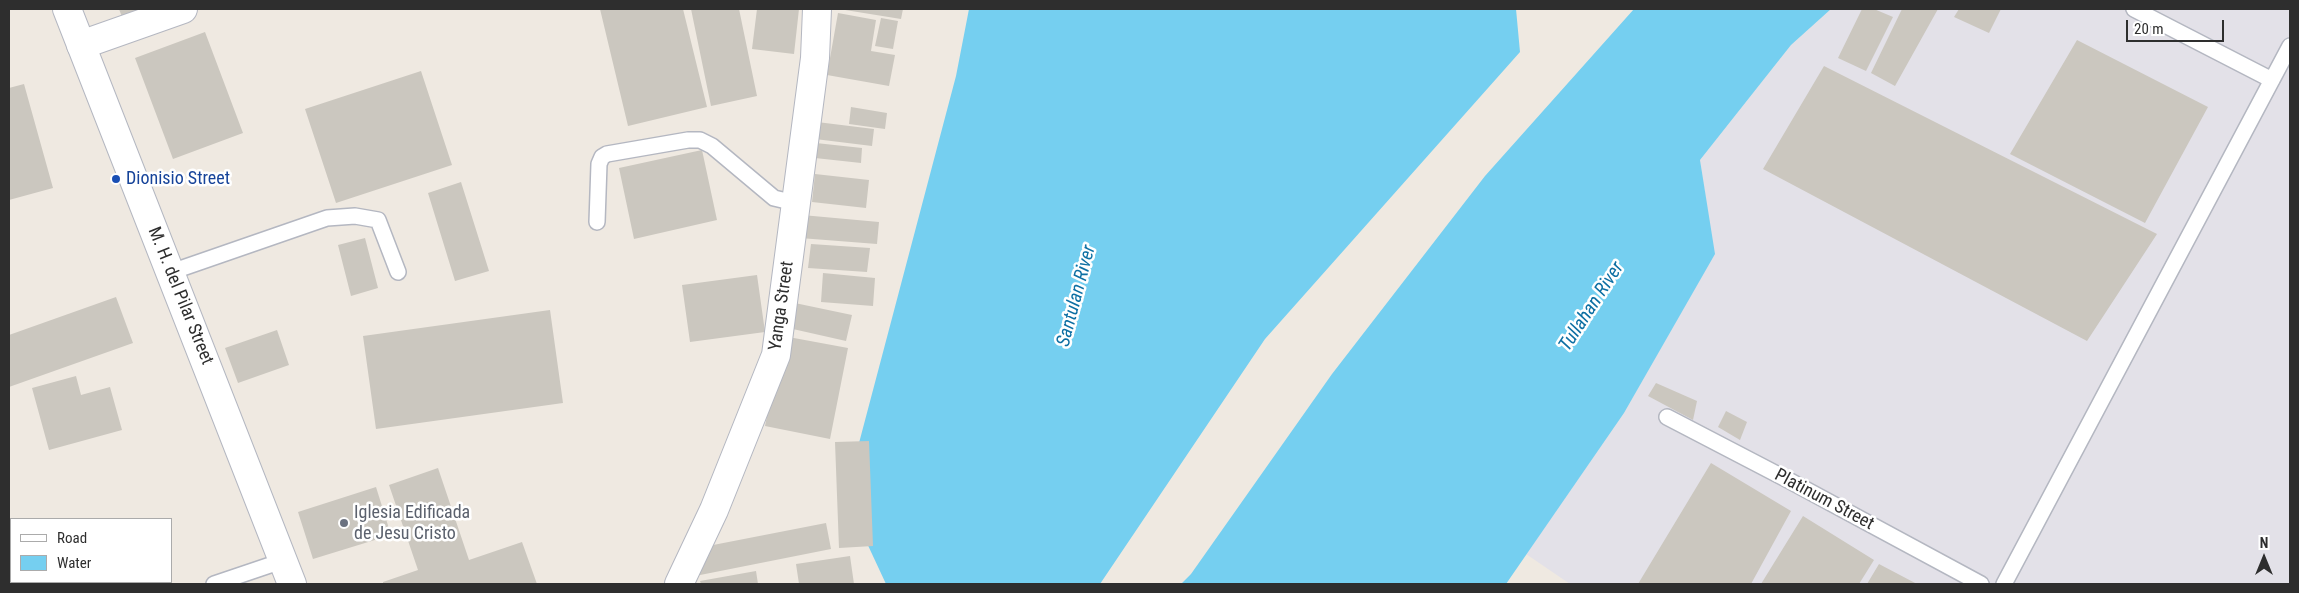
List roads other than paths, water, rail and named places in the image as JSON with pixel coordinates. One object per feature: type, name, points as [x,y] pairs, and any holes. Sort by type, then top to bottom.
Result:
[{"type":"street","name":"M. H. del Pilar Street","points":[[67,9],[288,572]]},
{"type":"street","points":[[81,45],[184,9]]},
{"type":"street","name":"Yanga Street","points":[[679,584],[714,510],[776,355],[815,58],[818,9]]},
{"type":"lane","points":[[2134,9],[2272,80]]},
{"type":"lane","points":[[2004,584],[2290,46]]},
{"type":"lane","points":[[597,222],[599,164],[602,157],[607,154],[688,140],[700,140],[712,146],[774,198],[796,203]]},
{"type":"lane","points":[[171,272],[327,218],[355,216],[378,220],[398,272]]},
{"type":"lane","name":"Platinum Street","points":[[1666,417],[1790,481],[1981,584]]},
{"type":"lane","points":[[214,584],[288,572]]},
{"type":"water","name":"Santulan River","points":[[969,9],[1516,9],[1520,52],[1265,339],[1100,584],[886,584],[845,496],[956,76]]},
{"type":"water","name":"Tullahan River","points":[[1634,9],[1831,9],[1791,45],[1700,160],[1715,254],[1624,413],[1506,584],[1181,584],[1191,574],[1332,374],[1485,176]]},
{"type":"place","name":"Dionisio Street","points":[[116,179]]},
{"type":"place","name":"Iglesia Edificada de Jesu Cristo","points":[[344,523]]}]
